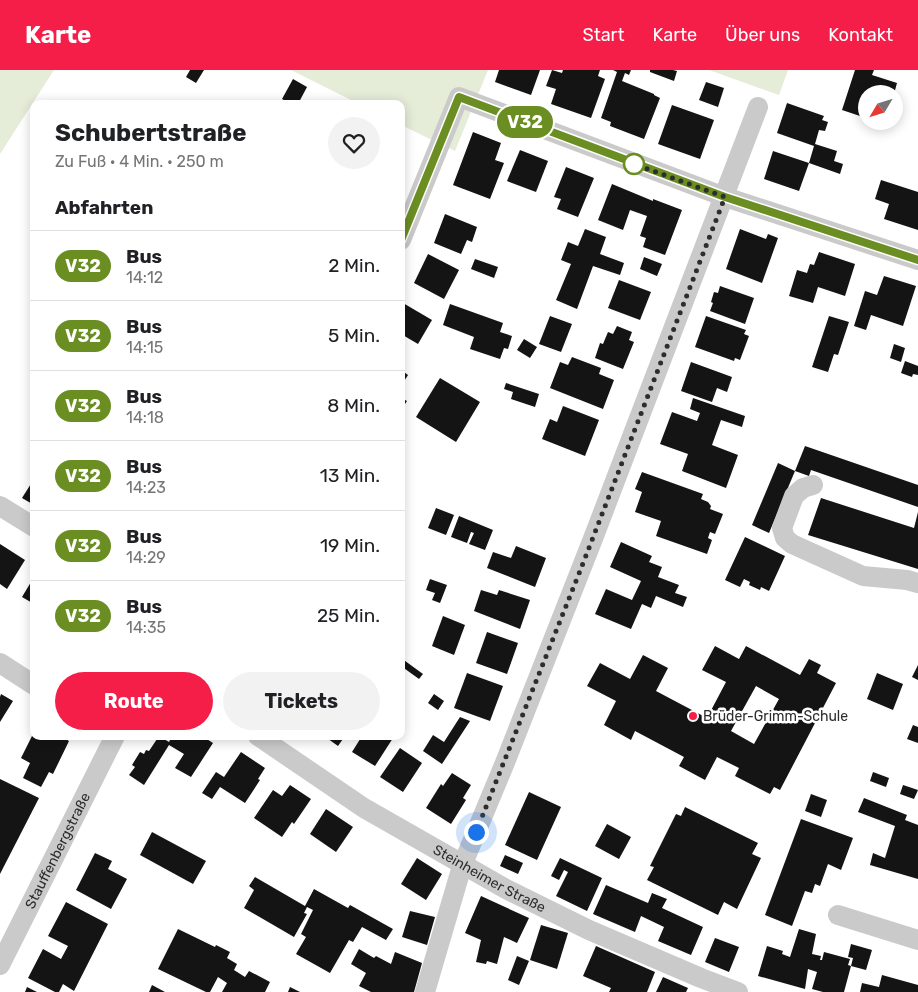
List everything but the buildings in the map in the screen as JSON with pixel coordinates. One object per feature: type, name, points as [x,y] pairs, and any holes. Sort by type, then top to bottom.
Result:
[{"type":"street","points":[[405,227],[459,97],[725,197],[918,260]]},
{"type":"street","points":[[425,992],[462,866],[504,765],[590,545],[758,107]]},
{"type":"street","points":[[813,485],[803,488],[794,496],[782,528],[785,538],[792,544],[864,576],[908,580],[918,583]]},
{"type":"street","points":[[0,506],[30,525]]},
{"type":"street","points":[[0,663],[30,682]]},
{"type":"street","name":"Stauffenbergstraße","points":[[0,965],[112,740]]},
{"type":"street","name":"Steinheimer Straße","points":[[264,740],[364,808],[506,890],[589,930],[738,992]]},
{"type":"street","points":[[838,915],[918,940]]},
{"type":"green space","points":[[0,70],[54,70],[35,100],[30,100],[30,107],[0,154]]},
{"type":"green space","points":[[291,70],[488,70],[455,151],[405,127],[405,100],[351,100]]},
{"type":"green space","points":[[709,70],[788,70],[779,95]]},
{"type":"bus line","name":"V32","points":[[405,231],[459,97],[725,197],[918,260]]},
{"type":"place","name":"Brüder-Grimm-Schule","points":[[693,716]]},
{"type":"route","points":[[476,832],[504,765],[725,197],[634,164]]}]
